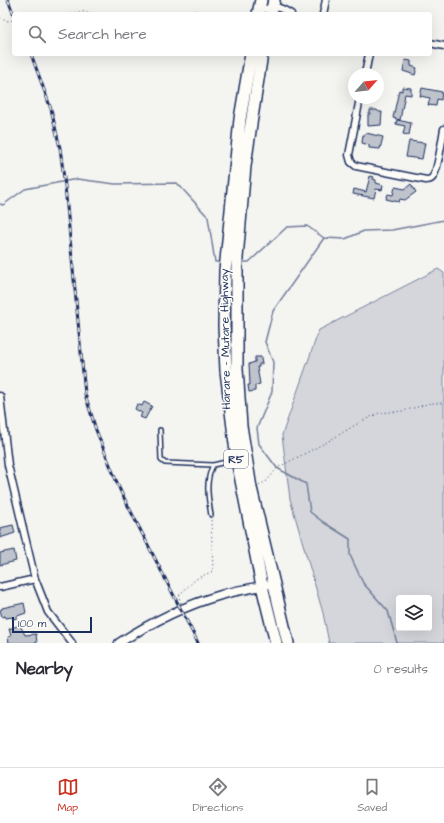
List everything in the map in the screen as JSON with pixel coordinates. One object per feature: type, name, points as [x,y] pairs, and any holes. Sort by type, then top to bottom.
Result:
[{"type":"highway","name":"Harare - Mutare Highway","points":[[251,56],[240,119],[231,257],[236,272],[237,369],[241,426],[251,488],[288,643]]},
{"type":"highway","name":"Harare - Mutare Highway","points":[[262,56],[231,257],[225,271],[224,326],[226,371],[236,460],[262,586],[276,643]]},
{"type":"street","points":[[323,12],[326,0]]},
{"type":"street","points":[[266,8],[283,9],[288,12]]},
{"type":"street","points":[[432,43],[444,46]]},
{"type":"street","points":[[366,68],[369,56]]},
{"type":"street","points":[[359,104],[348,155],[350,162],[356,166],[429,180],[436,171],[444,129]]},
{"type":"street","points":[[0,396],[8,465],[35,579],[48,612],[72,643]]},
{"type":"street","points":[[0,467],[8,465]]},
{"type":"street","points":[[0,588],[35,579]]},
{"type":"street","points":[[119,643],[182,609],[222,594],[274,582]]},
{"type":"lane","points":[[160,430],[162,460],[165,464],[213,465],[236,460]]},
{"type":"lane","points":[[211,515],[207,488],[208,474],[213,465]]},
{"type":"path","points":[[193,12],[196,8]]},
{"type":"path","points":[[75,12],[87,12]]},
{"type":"path","points":[[0,18],[6,21],[12,20]]},
{"type":"path","points":[[251,488],[267,481],[277,468],[326,442],[362,420],[379,413],[403,411],[431,403],[444,403]]},
{"type":"path","points":[[182,609],[179,597],[180,594],[196,578],[213,571],[210,534],[211,515]]},
{"type":"shaded area","points":[[438,269],[444,273],[444,643],[329,643],[323,613],[290,499],[282,435],[319,330]]},
{"type":"building","points":[[405,60],[411,61],[411,66],[417,68],[415,75],[403,71]]},
{"type":"building","points":[[402,87],[411,88],[411,95],[405,94],[400,120],[393,118],[399,90],[402,91]]},
{"type":"building","points":[[422,88],[442,92],[441,100],[437,99],[436,106],[428,105],[430,98],[420,96]]},
{"type":"building","points":[[370,110],[382,112],[381,125],[368,126],[368,114],[370,114]]},
{"type":"building","points":[[397,120],[411,123],[409,135],[403,134],[405,126],[396,124]]},
{"type":"building","points":[[366,133],[383,137],[380,149],[369,148],[369,145],[362,143],[363,135]]},
{"type":"building","points":[[409,141],[425,143],[422,159],[406,157]]},
{"type":"building","points":[[370,176],[374,177],[373,179],[376,180],[376,183],[383,185],[382,190],[376,189],[374,198],[353,194],[354,189],[366,192]]},
{"type":"building","points":[[411,184],[416,192],[405,200],[400,199],[399,202],[386,199],[388,194],[393,195],[395,187],[405,189]]},
{"type":"building","points":[[255,357],[261,357],[262,364],[259,364],[259,367],[257,367],[260,384],[255,385],[255,391],[249,392],[249,364],[255,362]]},
{"type":"building","points":[[144,402],[152,406],[145,419],[140,417],[142,413],[135,409],[137,404],[142,406]]},
{"type":"building","points":[[13,525],[15,533],[0,538],[0,528]]},
{"type":"building","points":[[14,550],[16,561],[0,565],[0,553]]},
{"type":"building","points":[[24,603],[26,613],[13,619],[13,617],[2,617],[0,610],[2,608]]},
{"type":"building","points":[[20,625],[25,635],[36,634],[37,643],[9,643],[8,637],[11,636],[9,629]]},
{"type":"waterway","points":[[0,204],[3,205],[25,189],[77,179],[115,184],[177,183],[208,217],[215,262],[221,262]]},
{"type":"waterway","points":[[241,262],[249,262],[287,227],[307,226],[324,238],[345,239],[364,231],[392,230],[444,220]]},
{"type":"waterway","points":[[324,238],[273,311],[265,342],[273,362],[272,392],[257,428],[259,444],[277,468],[306,484],[310,512],[350,539],[350,555],[363,583],[388,611],[397,643]]},
{"type":"railway","points":[[8,0],[13,12]]},
{"type":"railway","points":[[32,56],[51,109],[60,148],[85,394],[96,430],[120,490],[198,643]]}]
